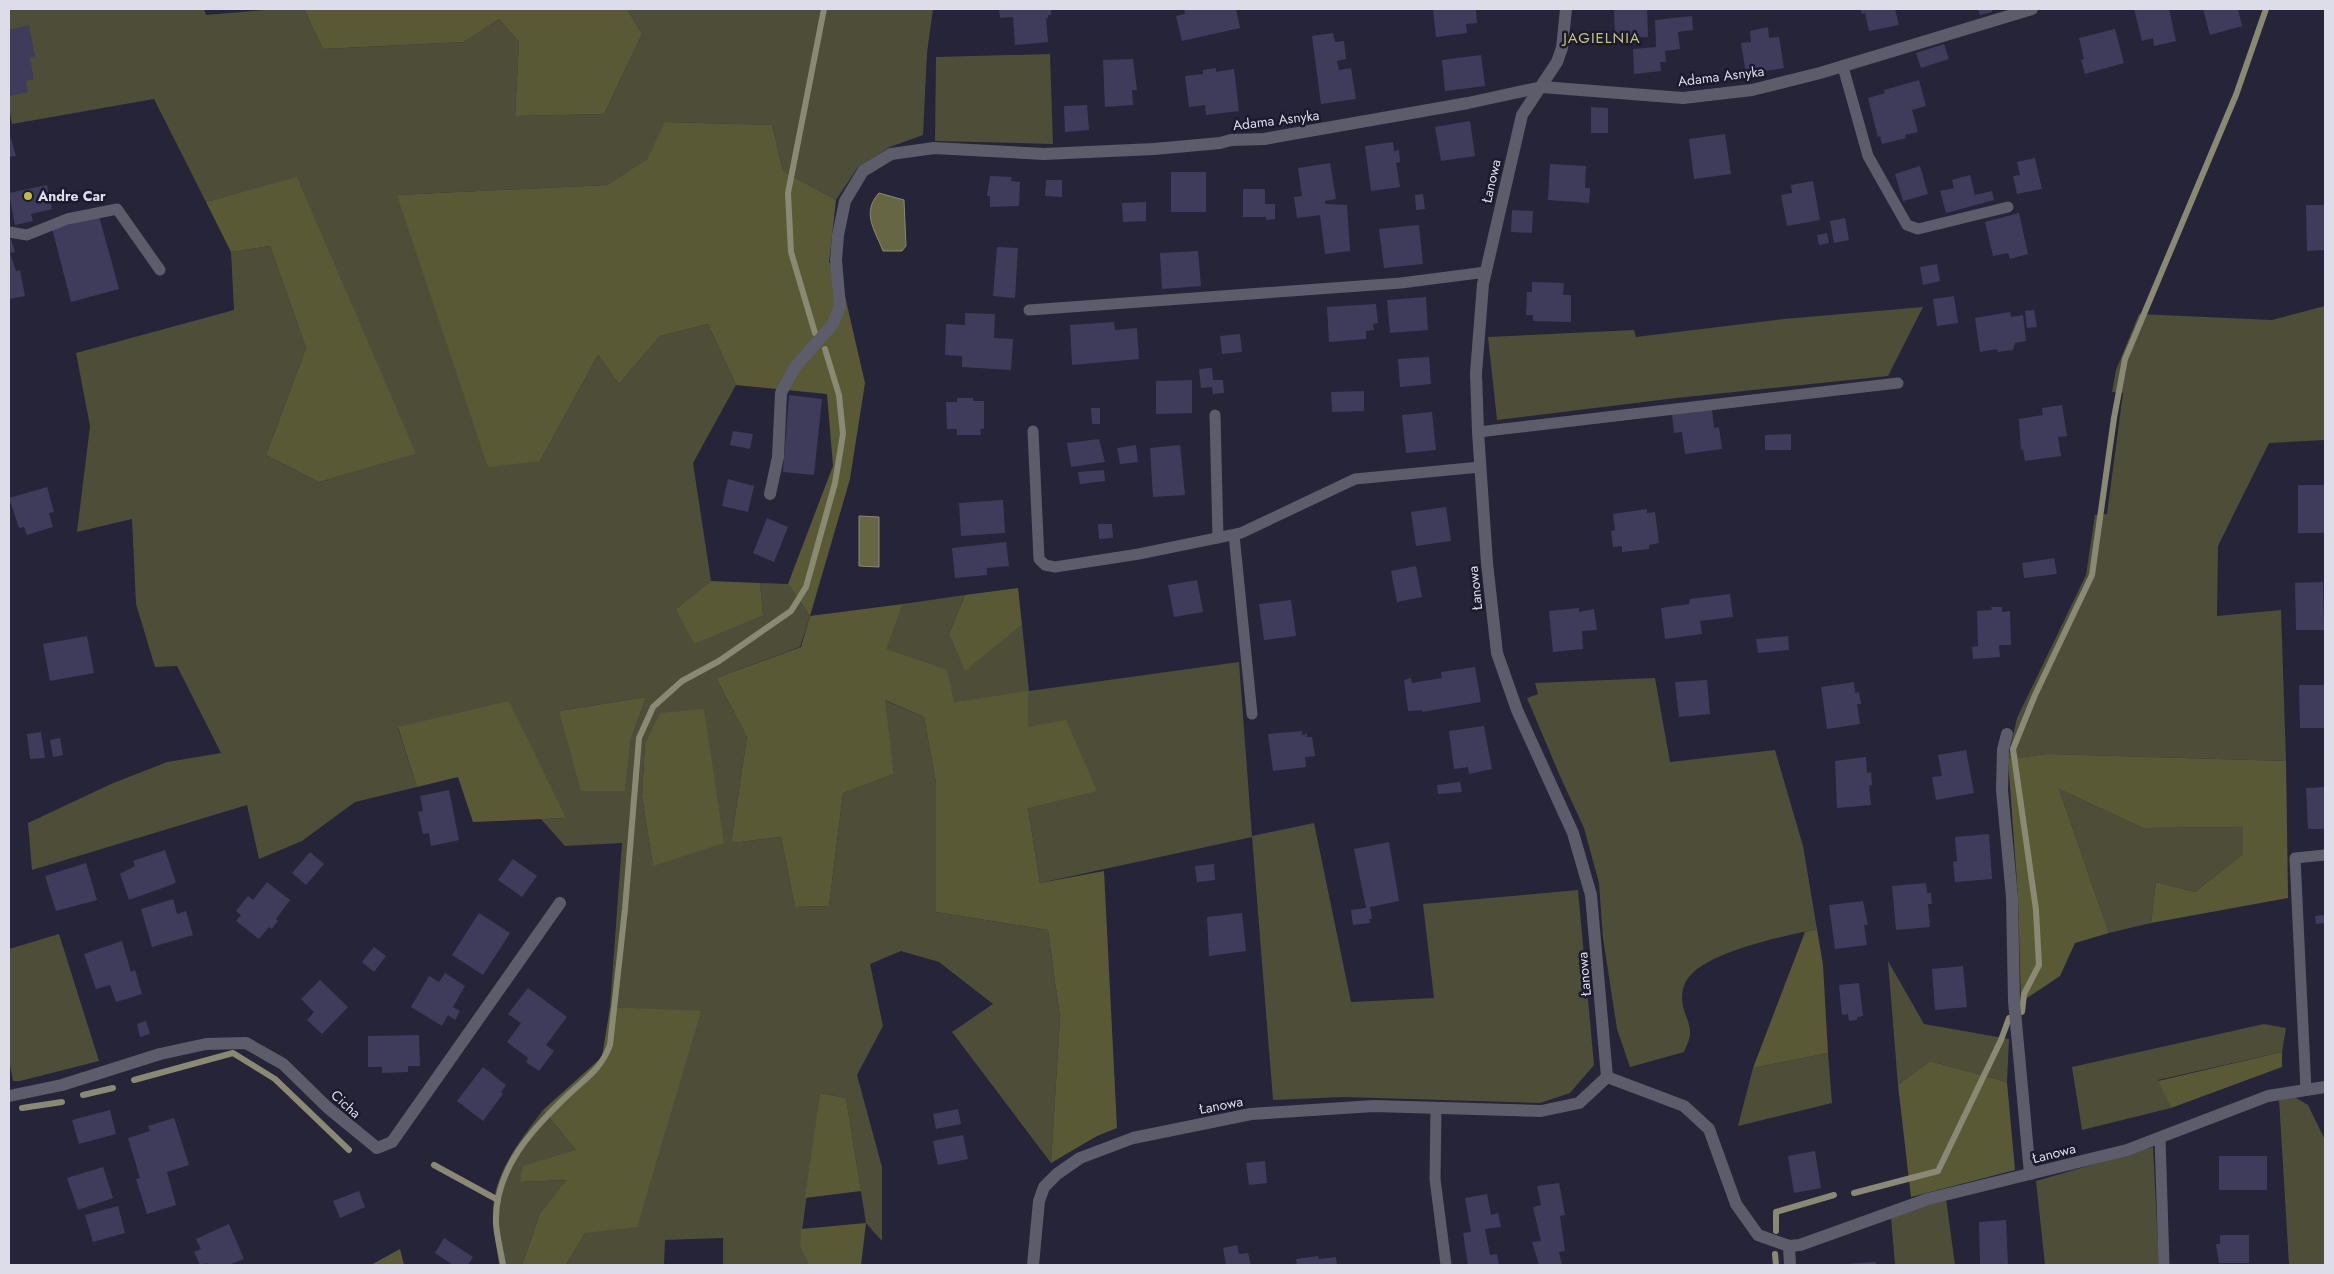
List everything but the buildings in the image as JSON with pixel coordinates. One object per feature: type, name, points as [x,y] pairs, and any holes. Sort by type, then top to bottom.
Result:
[{"type":"street","points":[[1542,87],[1562,48],[1566,9]]},
{"type":"street","name":"Adama Asnyka","points":[[770,494],[778,457],[781,393],[795,367],[833,324],[840,307],[836,260],[838,235],[845,201],[863,171],[891,154],[934,148],[1053,154],[1154,149],[1220,143],[1232,140],[1274,138],[1542,87],[1683,98],[1752,90],[1843,66],[2032,9]]},
{"type":"street","name":"Łanowa","points":[[1033,1265],[1039,1201],[1044,1188],[1057,1174],[1080,1158],[1133,1138],[1251,1114],[1374,1106],[1541,1111],[1579,1103],[1608,1078],[1591,895],[1573,833],[1517,710],[1497,653],[1487,563],[1480,467],[1476,373],[1483,284],[1522,115],[1542,87]]},
{"type":"street","points":[[2006,734],[2003,750],[2002,790],[2012,897],[2014,1001],[2030,1174]]},
{"type":"street","name":"Cicha","points":[[9,1096],[62,1085],[160,1054],[206,1044],[246,1043],[283,1064],[327,1107],[377,1148],[392,1142],[560,903]]},
{"type":"street","points":[[1608,1078],[1647,1090],[1684,1106],[1709,1129],[1736,1204],[1758,1235],[1789,1246],[1790,1265]]},
{"type":"street","name":"Łanowa","points":[[1789,1246],[1800,1245],[1928,1199],[2127,1150],[2268,1096],[2325,1087]]},
{"type":"lane","points":[[1843,66],[1868,156],[1908,225],[1918,230],[2008,206]]},
{"type":"lane","points":[[9,232],[27,235],[67,220],[117,209],[160,270]]},
{"type":"lane","points":[[1029,310],[1401,283],[1486,272]]},
{"type":"lane","points":[[1478,432],[1898,383]]},
{"type":"lane","points":[[1215,415],[1218,538]]},
{"type":"lane","points":[[1033,431],[1039,560],[1045,565],[1055,567],[1139,554],[1234,535],[1355,479],[1480,467]]},
{"type":"lane","points":[[1234,535],[1252,714]]},
{"type":"lane","points":[[2306,1090],[2295,858],[2325,854]]},
{"type":"lane","points":[[1436,1108],[1435,1179],[1446,1265]]},
{"type":"lane","points":[[2160,1138],[2164,1265]]},
{"type":"shaded area","points":[[9,9],[204,9],[206,15],[276,9],[304,9],[323,49],[464,42],[499,19],[519,42],[515,116],[604,114],[642,34],[627,9],[933,9],[927,53],[923,135],[890,147],[858,167],[836,200],[783,171],[772,125],[666,122],[647,159],[607,185],[397,195],[540,461],[598,355],[619,384],[660,336],[708,324],[736,385],[693,463],[711,581],[676,609],[763,615],[760,583],[788,584],[810,616],[800,647],[716,678],[747,737],[731,843],[781,837],[795,907],[829,906],[843,793],[894,774],[884,700],[924,717],[936,783],[936,912],[1048,930],[1060,1018],[1051,1163],[952,1032],[993,1004],[939,962],[901,951],[870,964],[883,1026],[857,1075],[882,1167],[882,1241],[866,1223],[846,1098],[820,1093],[800,1247],[809,1265],[723,1265],[723,1238],[665,1240],[664,1265],[566,1265],[585,1233],[700,1012],[610,1007],[622,843],[565,846],[541,819],[566,818],[398,728],[417,787],[355,802],[302,841],[259,859],[247,805],[32,870],[28,823],[111,784],[167,762],[221,753],[177,666],[155,667],[136,604],[132,519],[77,532],[90,426],[76,353],[234,310],[231,252],[270,246],[306,348],[266,455],[319,482],[415,454],[297,178],[206,202],[154,99],[12,124],[9,107]],"holes":[[[646,697],[631,739],[625,790],[559,711]],[[645,744],[653,866],[642,796]]]},
{"type":"shaded area","points":[[304,9],[627,9],[642,34],[604,114],[515,116],[519,42],[499,19],[464,42],[323,49]]},
{"type":"shaded area","points":[[1050,54],[1053,144],[935,141],[936,57]]},
{"type":"shaded area","points":[[665,122],[772,125],[783,171],[836,200],[829,262],[841,279],[865,383],[850,479],[810,616],[788,584],[833,466],[827,394],[736,385],[708,324],[660,336],[619,384],[598,355],[540,461],[488,467],[397,195],[607,185],[647,159]]},
{"type":"shaded area","points":[[297,177],[416,454],[319,482],[266,455],[306,348],[270,246],[231,252],[206,202]]},
{"type":"shaded area","points":[[879,193],[904,200],[906,246],[902,251],[883,251],[873,229],[870,215],[871,208]]},
{"type":"shaded area","points":[[2325,306],[2325,440],[2269,443],[2218,546],[2217,616],[2281,610],[2286,761],[2047,754],[2008,759],[2017,718],[2086,575],[2095,515],[2107,514],[2123,393],[2112,392],[2116,370],[2139,314],[2272,320]]},
{"type":"shaded area","points":[[1923,307],[1888,376],[1676,398],[1497,420],[1488,337],[1634,330],[1636,337],[1784,319]]},
{"type":"shaded area","points":[[859,516],[879,517],[879,567],[859,566]]},
{"type":"shaded area","points":[[711,581],[760,583],[763,615],[694,644],[676,609]]},
{"type":"shaded area","points":[[1018,588],[1022,625],[965,671],[949,634],[965,595]]},
{"type":"shaded area","points":[[965,595],[949,634],[965,670],[1022,625],[1029,691],[1239,662],[1252,836],[1314,823],[1351,1002],[1434,998],[1423,904],[1578,890],[1594,1065],[1570,1093],[1540,1103],[1343,1097],[1273,1100],[1252,837],[1040,883],[1028,808],[1028,692],[954,702],[885,650],[903,604]]},
{"type":"shaded area","points":[[903,604],[886,649],[947,670],[954,702],[1028,691],[1028,727],[1066,720],[1097,791],[1028,808],[1040,883],[1104,871],[1117,1128],[1097,1136],[1051,1163],[1060,1018],[1048,930],[936,912],[936,783],[924,717],[885,700],[894,774],[843,793],[829,906],[795,907],[781,837],[731,843],[747,737],[716,678],[801,647],[810,616]]},
{"type":"shaded area","points":[[1655,678],[1670,762],[1775,750],[1803,846],[1817,929],[1764,941],[1722,955],[1691,974],[1682,993],[1683,1006],[1690,1028],[1689,1041],[1684,1052],[1630,1067],[1617,1029],[1603,938],[1599,883],[1584,828],[1527,698],[1538,694],[1535,683]]},
{"type":"shaded area","points":[[646,697],[631,739],[625,791],[581,791],[559,711]]},
{"type":"shaded area","points":[[509,701],[566,818],[473,822],[458,777],[417,787],[398,727]]},
{"type":"shaded area","points":[[704,709],[724,843],[653,866],[642,796],[645,744],[660,713]]},
{"type":"shaded area","points":[[2047,754],[2286,761],[2288,898],[2151,923],[2156,882],[2195,892],[2243,854],[2243,827],[2143,828],[2059,789],[2109,933],[2075,943],[2060,976],[2021,1002],[2018,896],[2008,759]]},
{"type":"shaded area","points":[[2059,789],[2143,828],[2243,827],[2243,854],[2195,892],[2156,882],[2151,923],[2109,933]]},
{"type":"shaded area","points":[[1817,929],[1823,965],[1828,1053],[1753,1068],[1805,932]]},
{"type":"shaded area","points":[[59,934],[99,1061],[20,1081],[13,1081],[9,1059],[9,949]]},
{"type":"shaded area","points":[[1888,961],[1924,1024],[2009,1039],[2007,1082],[1930,1061],[1898,1085]]},
{"type":"shaded area","points":[[610,1007],[701,1011],[637,1227],[585,1233],[566,1265],[522,1265],[540,1213],[567,1180],[520,1182],[523,1166],[576,1150],[543,1110],[602,1057]]},
{"type":"shaded area","points":[[2264,1024],[2286,1028],[2282,1052],[2158,1080],[2171,1108],[2082,1130],[2072,1067]]},
{"type":"shaded area","points":[[2282,1052],[2282,1067],[2171,1108],[2158,1081]]},
{"type":"shaded area","points":[[1828,1053],[1832,1103],[1738,1126],[1753,1068]]},
{"type":"shaded area","points":[[1930,1061],[2007,1082],[2015,1170],[1911,1197],[1898,1085]]},
{"type":"shaded area","points":[[820,1093],[846,1098],[861,1191],[805,1198]]},
{"type":"shaded area","points":[[2296,1098],[2308,1105],[2325,1140],[2325,1265],[2289,1265],[2279,1099]]},
{"type":"shaded area","points":[[543,1110],[576,1150],[520,1182],[568,1180],[540,1213],[522,1265],[499,1265],[493,1220],[493,1204],[496,1189],[508,1161]]},
{"type":"shaded area","points":[[2153,1147],[2159,1265],[2045,1265],[2036,1181]]},
{"type":"shaded area","points":[[1946,1199],[1955,1265],[1895,1265],[1891,1217]]},
{"type":"shaded area","points":[[866,1223],[861,1265],[809,1265],[800,1247],[801,1229]]},
{"type":"shaded area","points":[[400,1249],[404,1265],[371,1265]]},
{"type":"waterway","points":[[815,333],[791,252],[788,193],[824,9]]},
{"type":"waterway","points":[[2022,1012],[2024,994],[2039,965],[2036,910],[2013,749],[2035,695],[2092,575],[2114,418],[2125,359],[2236,95],[2266,9]]},
{"type":"waterway","points":[[503,1265],[496,1224],[497,1204],[501,1185],[508,1168],[529,1136],[542,1121],[598,1067],[610,1045],[625,909],[639,738],[653,707],[682,681],[719,661],[791,611],[806,587],[835,483],[843,434],[839,395],[825,349]]},
{"type":"waterway","points":[[1854,1193],[1938,1171],[2001,1040],[2009,1018]]},
{"type":"waterway","points":[[134,1080],[233,1053],[275,1079],[349,1150]]},
{"type":"waterway","points":[[83,1095],[113,1088]]},
{"type":"waterway","points":[[22,1108],[62,1102]]},
{"type":"waterway","points":[[434,1165],[498,1200]]},
{"type":"waterway","points":[[1776,1231],[1776,1212],[1834,1195]]},
{"type":"waterway","points":[[1775,1254],[1776,1265]]},
{"type":"place","name":"Andre Car","points":[[28,196]]},
{"type":"district","name":"JAGIELNIA","points":[[1602,38]]}]
